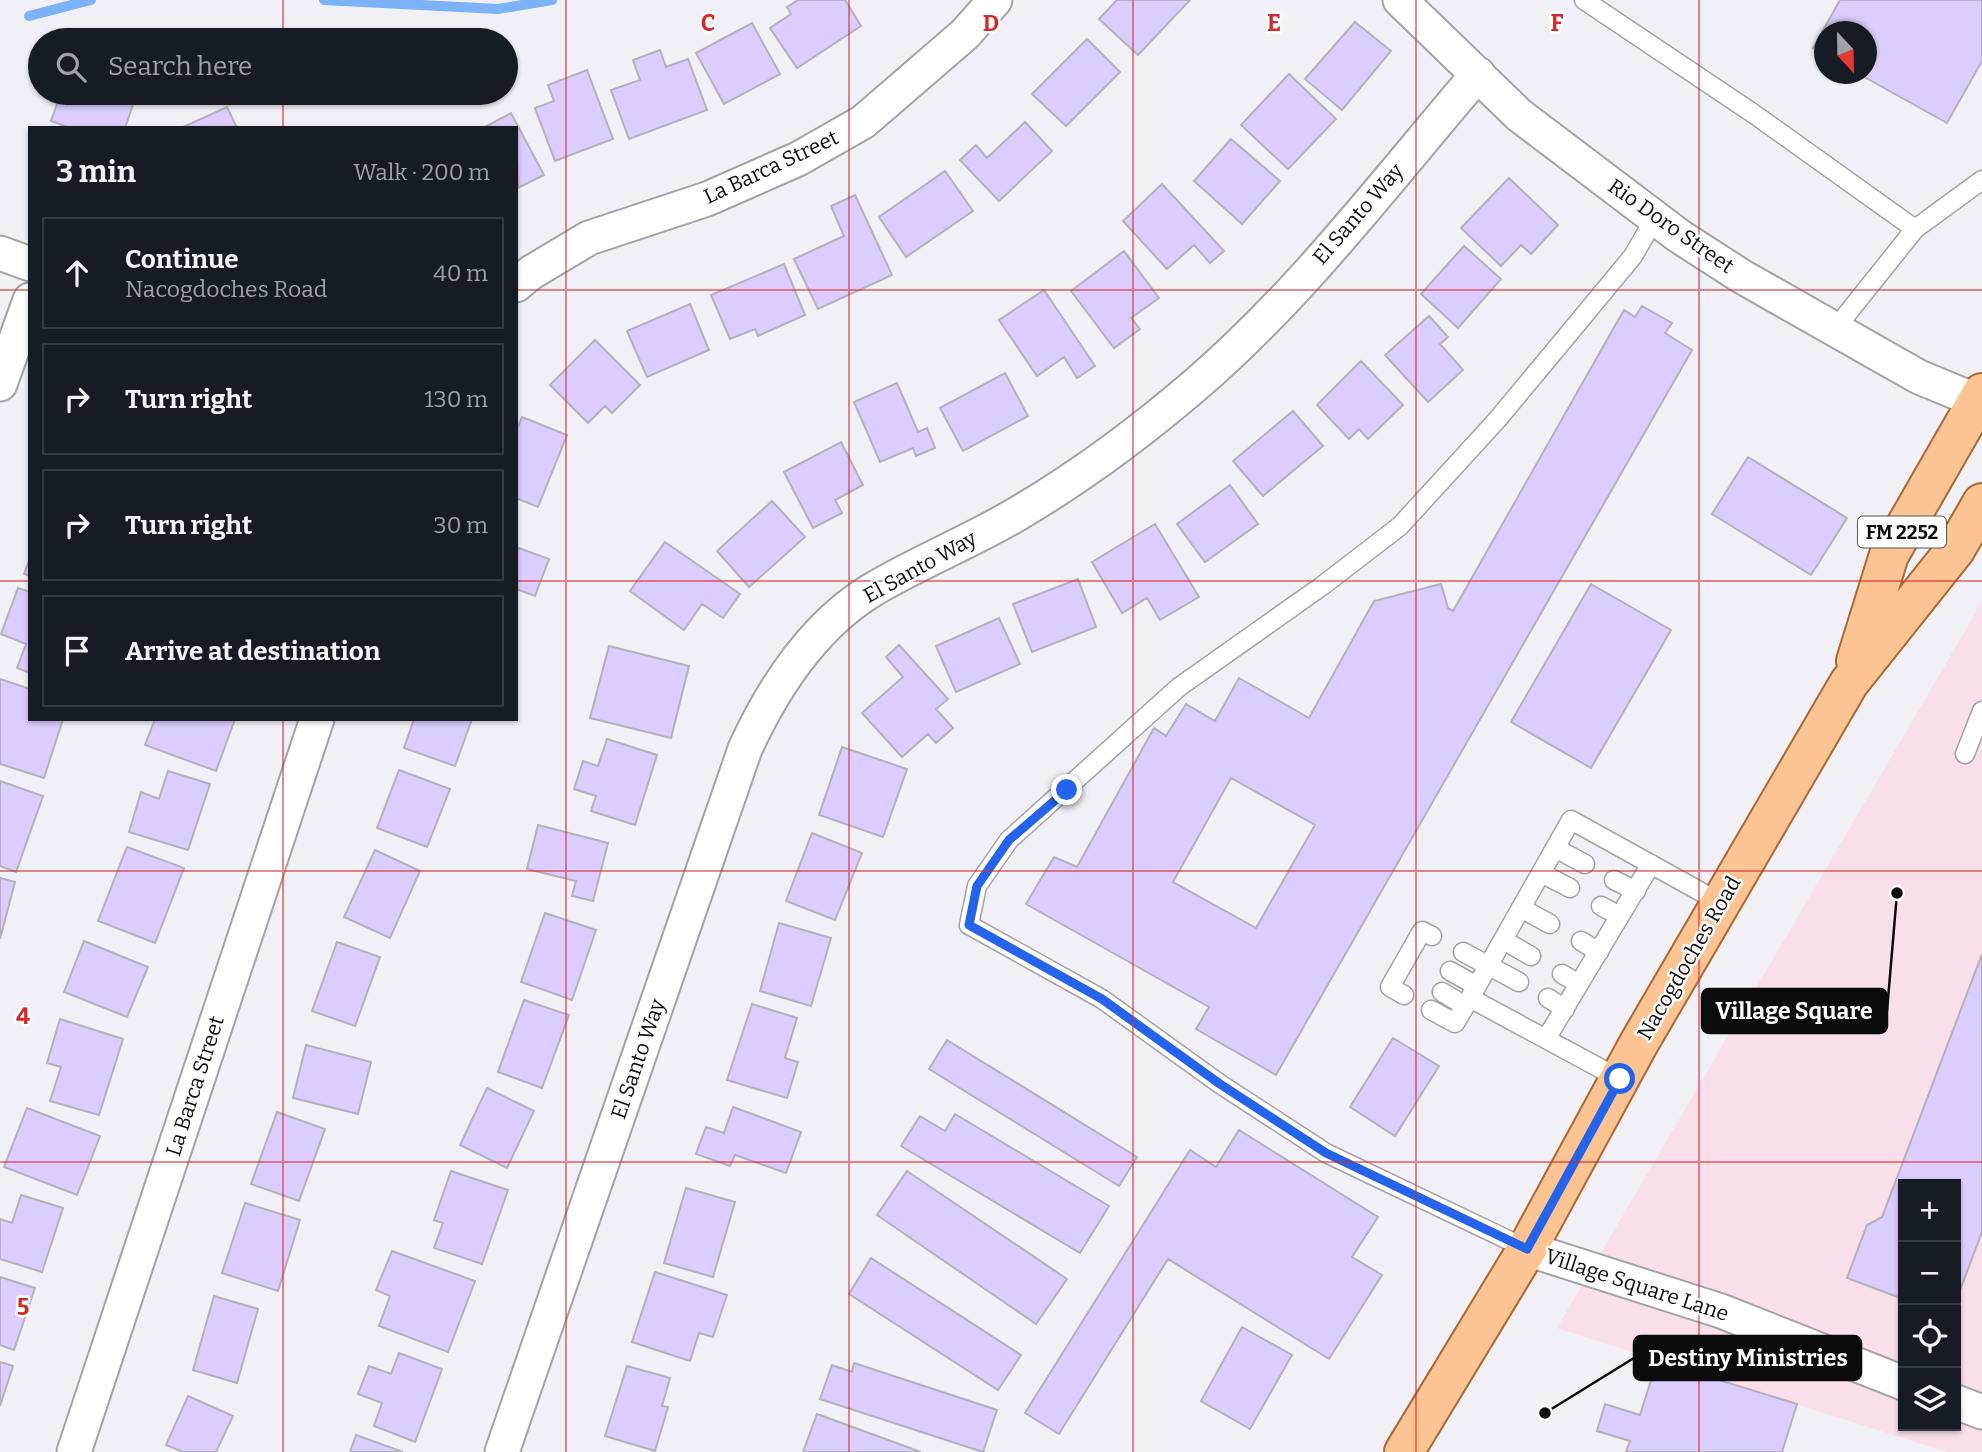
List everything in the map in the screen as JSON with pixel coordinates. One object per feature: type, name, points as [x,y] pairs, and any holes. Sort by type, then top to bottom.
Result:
[{"type":"main road","name":"Nacogdoches Road","points":[[1849,683],[1889,555],[1980,397]]},
{"type":"main road","name":"Nacogdoches Road","points":[[1404,1452],[1527,1249],[1620,1079],[1849,683],[1955,550],[1982,503]]},
{"type":"street","name":"La Barca Street","points":[[518,283],[589,238],[707,199],[798,159],[863,122],[965,34],[995,0]]},
{"type":"street","name":"Rio Doro Street","points":[[1400,0],[1519,115],[1655,218],[1741,275],[1919,377],[1980,397]]},
{"type":"street","name":"El Santo Way","points":[[502,1452],[745,749],[760,716],[792,666],[816,638],[870,591],[1017,514],[1110,455],[1195,385],[1264,320],[1478,74]]},
{"type":"street","points":[[0,253],[28,263]]},
{"type":"street","points":[[0,384],[28,306]]},
{"type":"street","name":"La Barca Street","points":[[74,1452],[316,721]]},
{"type":"street","name":"Village Square Lane","points":[[1527,1249],[1721,1311],[1898,1380]]},
{"type":"street","points":[[1961,1404],[1982,1412]]},
{"type":"lane","points":[[1584,0],[1754,114],[1915,229]]},
{"type":"lane","points":[[1835,329],[1915,229],[1982,180]]},
{"type":"lane","points":[[1527,1249],[1326,1153],[1220,1084],[1102,999],[969,925],[977,886],[1009,840],[1179,687],[1322,586],[1400,526],[1497,419],[1600,297],[1633,256],[1655,218]]},
{"type":"lane","points":[[1965,754],[1982,711]]},
{"type":"lane","points":[[1431,1010],[1455,1023],[1571,820],[1721,903]]},
{"type":"lane","points":[[1555,848],[1585,864]]},
{"type":"lane","points":[[1546,1039],[1651,864]]},
{"type":"lane","points":[[1541,873],[1570,888]]},
{"type":"lane","points":[[1614,880],[1636,891]]},
{"type":"lane","points":[[1601,906],[1620,916]]},
{"type":"lane","points":[[1521,908],[1550,924]]},
{"type":"lane","points":[[1404,995],[1390,987],[1406,971],[1417,951],[1422,931],[1432,936]]},
{"type":"lane","points":[[1503,940],[1531,956]]},
{"type":"lane","points":[[1581,941],[1599,952]]},
{"type":"lane","points":[[1463,953],[1518,982]]},
{"type":"lane","points":[[1450,971],[1471,997]]},
{"type":"lane","points":[[1562,974],[1579,984]]},
{"type":"lane","points":[[1442,992],[1471,997],[1620,1079]]},
{"type":"lane","points":[[1548,998],[1564,1009]]},
{"type":"shaded area","points":[[1982,602],[1982,1452],[1947,1452],[1557,1328]]},
{"type":"building","points":[[798,0],[845,0],[861,26],[797,68],[770,28],[791,14],[787,7]]},
{"type":"building","points":[[1117,0],[1190,0],[1138,55],[1099,19]]},
{"type":"building","points":[[1840,0],[1982,0],[1982,61],[1947,123],[1877,84],[1877,21],[1828,21]]},
{"type":"building","points":[[1355,22],[1391,51],[1342,110],[1305,79]]},
{"type":"building","points":[[752,23],[780,74],[724,104],[696,53]]},
{"type":"building","points":[[1087,39],[1120,72],[1066,126],[1032,94]]},
{"type":"building","points":[[660,50],[666,67],[688,59],[707,110],[629,139],[611,90],[640,80],[633,60]]},
{"type":"building","points":[[587,70],[613,139],[555,161],[535,108],[554,101],[548,85]]},
{"type":"building","points":[[1289,74],[1336,119],[1288,169],[1241,125]]},
{"type":"building","points":[[57,105],[133,105],[126,126],[65,126],[51,121]]},
{"type":"building","points":[[227,107],[236,126],[185,126]]},
{"type":"building","points":[[511,113],[518,126],[487,126]]},
{"type":"building","points":[[1025,122],[1052,151],[999,201],[960,160],[976,145],[987,158]]},
{"type":"building","points":[[518,126],[544,175],[518,188]]},
{"type":"building","points":[[1231,139],[1280,181],[1242,224],[1194,181]]},
{"type":"building","points":[[945,171],[973,211],[906,257],[879,217]]},
{"type":"building","points":[[1509,178],[1558,225],[1531,254],[1521,245],[1501,266],[1461,228]]},
{"type":"building","points":[[1162,184],[1224,251],[1210,263],[1194,245],[1167,269],[1123,221]]},
{"type":"building","points":[[855,195],[892,275],[818,309],[794,259],[844,236],[831,206]]},
{"type":"building","points":[[1464,246],[1501,279],[1458,328],[1421,294]]},
{"type":"building","points":[[1124,251],[1159,298],[1131,318],[1140,329],[1114,348],[1071,291]]},
{"type":"building","points":[[784,264],[805,315],[758,336],[755,329],[730,339],[711,295]]},
{"type":"building","points":[[1044,290],[1095,366],[1077,378],[1064,357],[1037,376],[999,320]]},
{"type":"building","points":[[690,304],[709,350],[647,377],[627,331]]},
{"type":"building","points":[[1642,306],[1672,323],[1665,333],[1692,350],[1276,1075],[1196,1029],[1209,1007],[1026,904],[1054,857],[1077,867],[1154,728],[1166,736],[1186,704],[1215,721],[1239,678],[1309,718],[1374,601],[1441,584],[1448,608],[1453,611],[1624,310],[1635,317]],"holes":[[[1231,778],[1315,825],[1256,928],[1173,882]]]},
{"type":"building","points":[[1429,316],[1448,337],[1440,344],[1463,370],[1428,402],[1385,355]]},
{"type":"building","points":[[595,340],[640,385],[612,413],[605,406],[588,423],[550,385]]},
{"type":"building","points":[[1361,361],[1403,405],[1368,439],[1359,429],[1349,439],[1317,405]]},
{"type":"building","points":[[1005,373],[1028,416],[963,451],[940,408]]},
{"type":"building","points":[[897,383],[918,432],[927,428],[935,448],[916,456],[913,448],[880,462],[854,402]]},
{"type":"building","points":[[1293,411],[1323,446],[1263,496],[1233,461]]},
{"type":"building","points":[[522,417],[567,435],[538,507],[518,499],[518,427]]},
{"type":"building","points":[[841,442],[863,485],[835,500],[842,513],[813,528],[784,472]]},
{"type":"building","points":[[1748,457],[1847,518],[1811,575],[1712,514]]},
{"type":"building","points":[[1230,485],[1258,524],[1205,562],[1177,524]]},
{"type":"building","points":[[772,501],[805,537],[749,587],[717,551]]},
{"type":"building","points":[[1155,524],[1199,597],[1160,620],[1147,598],[1122,613],[1092,562]]},
{"type":"building","points":[[665,542],[740,594],[723,618],[702,604],[684,630],[630,591]]},
{"type":"building","points":[[518,548],[549,559],[535,596],[518,590]]},
{"type":"building","points":[[1078,579],[1096,627],[1032,652],[1013,604]]},
{"type":"building","points":[[1591,584],[1671,630],[1591,768],[1511,722]]},
{"type":"building","points":[[18,588],[28,591],[28,672],[17,668],[26,644],[1,634]]},
{"type":"building","points":[[999,618],[1020,664],[956,692],[936,646]]},
{"type":"building","points":[[899,645],[948,699],[936,709],[953,728],[936,743],[928,734],[902,757],[862,713],[903,677],[886,657]]},
{"type":"building","points":[[609,646],[689,666],[671,738],[590,718]]},
{"type":"building","points":[[0,679],[28,688],[28,721],[62,721],[44,778],[0,764]]},
{"type":"building","points":[[154,721],[234,721],[216,771],[145,745]]},
{"type":"building","points":[[413,721],[471,721],[455,766],[404,748]]},
{"type":"building","points":[[607,739],[657,755],[635,825],[591,811],[596,796],[574,789],[583,761],[598,766]]},
{"type":"building","points":[[842,747],[907,769],[883,837],[819,815]]},
{"type":"building","points":[[399,770],[450,789],[427,847],[377,828]]},
{"type":"building","points":[[168,771],[210,784],[188,850],[129,832],[141,792],[159,799]]},
{"type":"building","points":[[0,781],[43,796],[16,872],[0,866]]},
{"type":"building","points":[[538,825],[608,843],[593,901],[572,896],[576,881],[527,869]]},
{"type":"building","points":[[812,833],[862,853],[835,920],[786,901]]},
{"type":"building","points":[[127,847],[184,868],[155,943],[98,921]]},
{"type":"building","points":[[375,850],[420,871],[390,938],[344,917]]},
{"type":"building","points":[[0,878],[15,882],[0,939]]},
{"type":"building","points":[[545,913],[596,930],[572,1000],[521,982]]},
{"type":"building","points":[[779,923],[831,938],[811,1006],[760,991]]},
{"type":"building","points":[[84,941],[148,967],[127,1017],[64,992]]},
{"type":"building","points":[[337,942],[380,957],[355,1026],[312,1011]]},
{"type":"building","points":[[1982,954],[1982,1232],[1961,1288],[1961,1179],[1898,1179],[1898,1297],[1847,1278],[1867,1225],[1882,1217]]},
{"type":"building","points":[[524,1000],[569,1015],[542,1088],[498,1072]]},
{"type":"building","points":[[752,1004],[797,1018],[785,1058],[798,1062],[787,1098],[727,1080]]},
{"type":"building","points":[[60,1019],[123,1039],[99,1115],[50,1101],[61,1067],[47,1063]]},
{"type":"building","points":[[1393,1038],[1439,1066],[1395,1136],[1350,1107]]},
{"type":"building","points":[[947,1040],[1137,1157],[1119,1186],[929,1069]]},
{"type":"building","points":[[306,1045],[371,1062],[358,1114],[293,1098]]},
{"type":"building","points":[[487,1088],[534,1111],[507,1168],[460,1145]]},
{"type":"building","points":[[733,1107],[801,1132],[786,1173],[735,1155],[730,1166],[696,1154],[706,1127],[724,1133]]},
{"type":"building","points":[[27,1108],[100,1136],[77,1195],[4,1167]]},
{"type":"building","points":[[277,1112],[325,1129],[299,1201],[251,1184]]},
{"type":"building","points":[[955,1114],[1109,1206],[1080,1253],[901,1146],[920,1116],[945,1131]]},
{"type":"building","points":[[1239,1130],[1378,1217],[1352,1257],[1382,1275],[1329,1359],[1168,1259],[1059,1434],[1025,1413],[1190,1150],[1216,1167]]},
{"type":"building","points":[[451,1171],[508,1190],[482,1264],[434,1248],[443,1223],[434,1220]]},
{"type":"building","points":[[907,1171],[1067,1279],[1036,1324],[877,1215]]},
{"type":"building","points":[[686,1188],[735,1202],[713,1277],[664,1263]]},
{"type":"building","points":[[21,1195],[63,1208],[42,1272],[0,1259],[0,1219],[12,1223]]},
{"type":"building","points":[[245,1203],[300,1220],[278,1291],[222,1273]]},
{"type":"building","points":[[392,1251],[475,1281],[448,1352],[379,1326],[390,1296],[376,1290]]},
{"type":"building","points":[[871,1258],[1021,1355],[998,1390],[849,1294]]},
{"type":"building","points":[[655,1272],[727,1295],[713,1337],[699,1333],[690,1361],[632,1342]]},
{"type":"building","points":[[0,1277],[35,1288],[14,1350],[0,1345]]},
{"type":"building","points":[[214,1296],[258,1309],[237,1383],[193,1370]]},
{"type":"building","points":[[1242,1327],[1292,1355],[1250,1429],[1201,1401]]},
{"type":"building","points":[[399,1353],[442,1369],[415,1442],[374,1426],[382,1403],[358,1394],[369,1366],[391,1374]]},
{"type":"building","points":[[1657,1361],[1797,1404],[1782,1452],[1626,1452],[1630,1441],[1597,1431],[1605,1404],[1640,1415]]},
{"type":"building","points":[[0,1362],[13,1366],[0,1406]]},
{"type":"building","points":[[854,1363],[997,1410],[983,1452],[820,1399],[832,1365],[852,1372]]},
{"type":"building","points":[[627,1366],[670,1378],[662,1406],[668,1407],[655,1451],[605,1436]]},
{"type":"building","points":[[188,1396],[233,1416],[216,1452],[183,1452],[166,1445]]},
{"type":"building","points":[[817,1414],[921,1452],[803,1452]]},
{"type":"building","points":[[356,1435],[403,1452],[350,1452]]},
{"type":"waterway","points":[[29,16],[91,0]]},
{"type":"waterway","points":[[324,0],[498,9],[552,0]]},
{"type":"place","name":"Village Square","points":[[1897,893]]},
{"type":"place","name":"Destiny Ministries","points":[[1545,1413]]},
{"type":"route","points":[[1067,790],[1009,840],[977,886],[969,925],[1102,999],[1220,1084],[1326,1153],[1527,1249],[1620,1079]]}]
